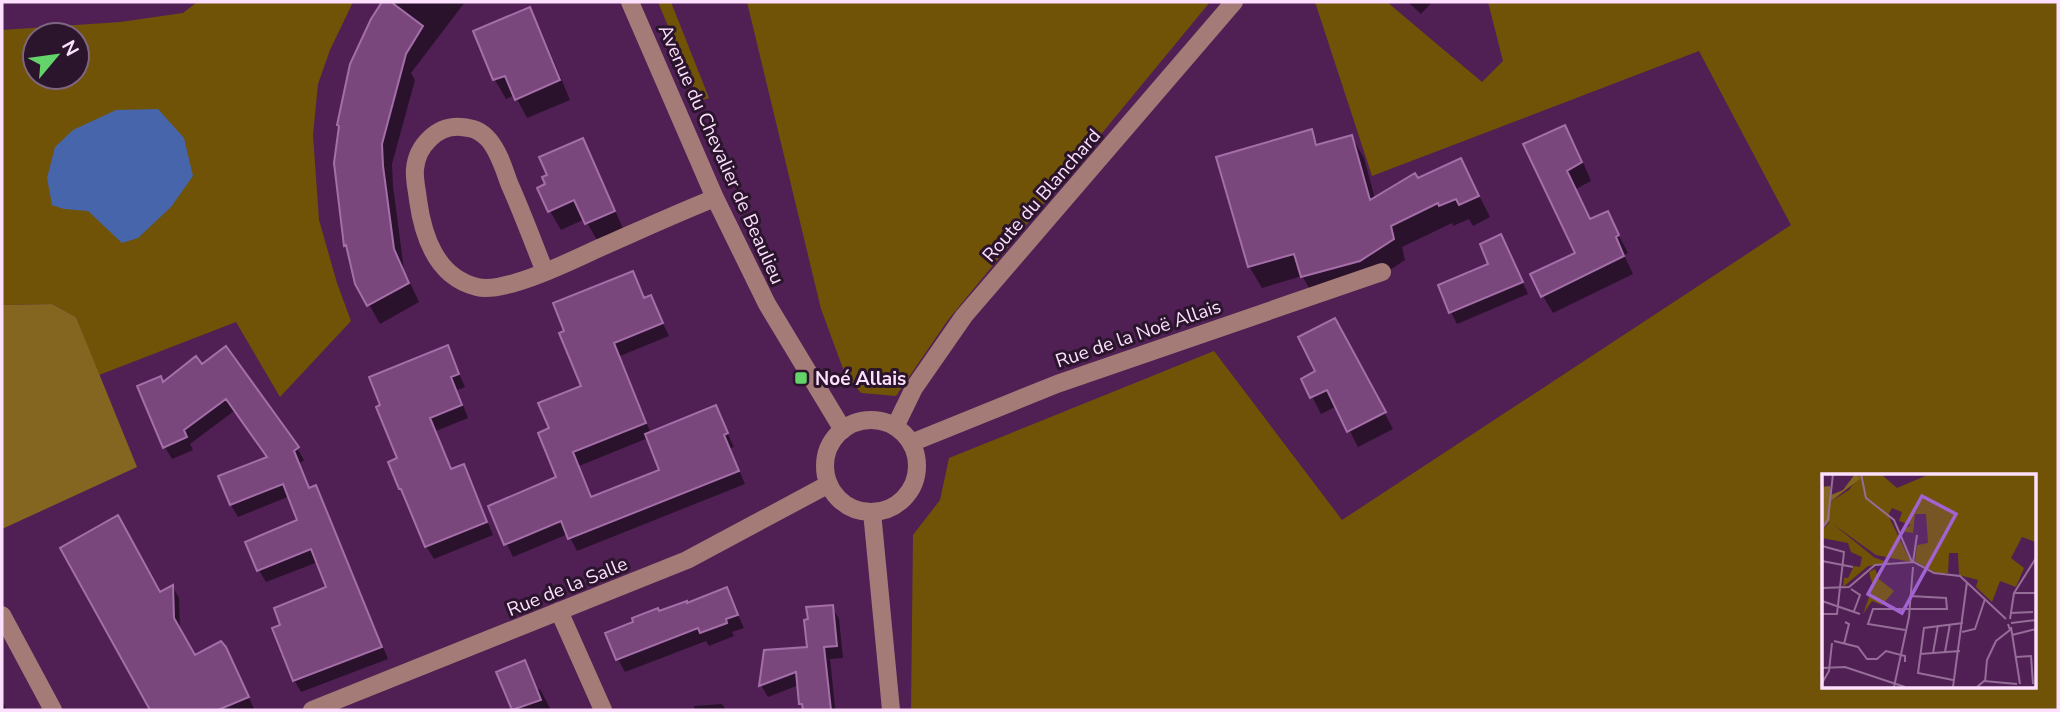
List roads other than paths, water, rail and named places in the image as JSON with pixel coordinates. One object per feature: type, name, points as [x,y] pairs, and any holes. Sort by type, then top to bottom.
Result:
[{"type":"street","name":"Avenue du Chevalier de Beaulieu","points":[[630,2],[715,198],[767,304],[843,430]]},
{"type":"street","name":"Route du Blanchard","points":[[895,427],[914,388],[964,316],[1234,2]]},
{"type":"street","points":[[545,272],[504,169],[488,139],[475,128],[453,127],[433,135],[419,150],[414,170],[421,224],[427,242],[441,264],[455,278],[478,288],[508,285],[545,272],[715,198]]},
{"type":"street","name":"Rue de la Noë Allais","points":[[911,443],[1057,384],[1382,272]]},
{"type":"street","points":[[867,421],[879,421],[895,427],[911,443],[916,458],[917,474],[912,489],[901,501],[888,509],[872,512],[846,505],[836,496],[829,484],[827,455],[833,441],[843,430],[867,421]]},
{"type":"street","name":"Rue de la Salle","points":[[312,710],[337,706],[559,611],[687,560],[829,484]]},
{"type":"street","points":[[872,512],[891,710]]},
{"type":"street","points":[[559,611],[603,710]]},
{"type":"street","points":[[2,615],[53,710]]},
{"type":"water","points":[[158,109],[184,138],[193,176],[171,207],[138,238],[122,243],[88,211],[52,205],[47,178],[55,147],[73,130],[116,110]]},
{"type":"place","name":"Noé Allais","points":[[801,378]]}]
